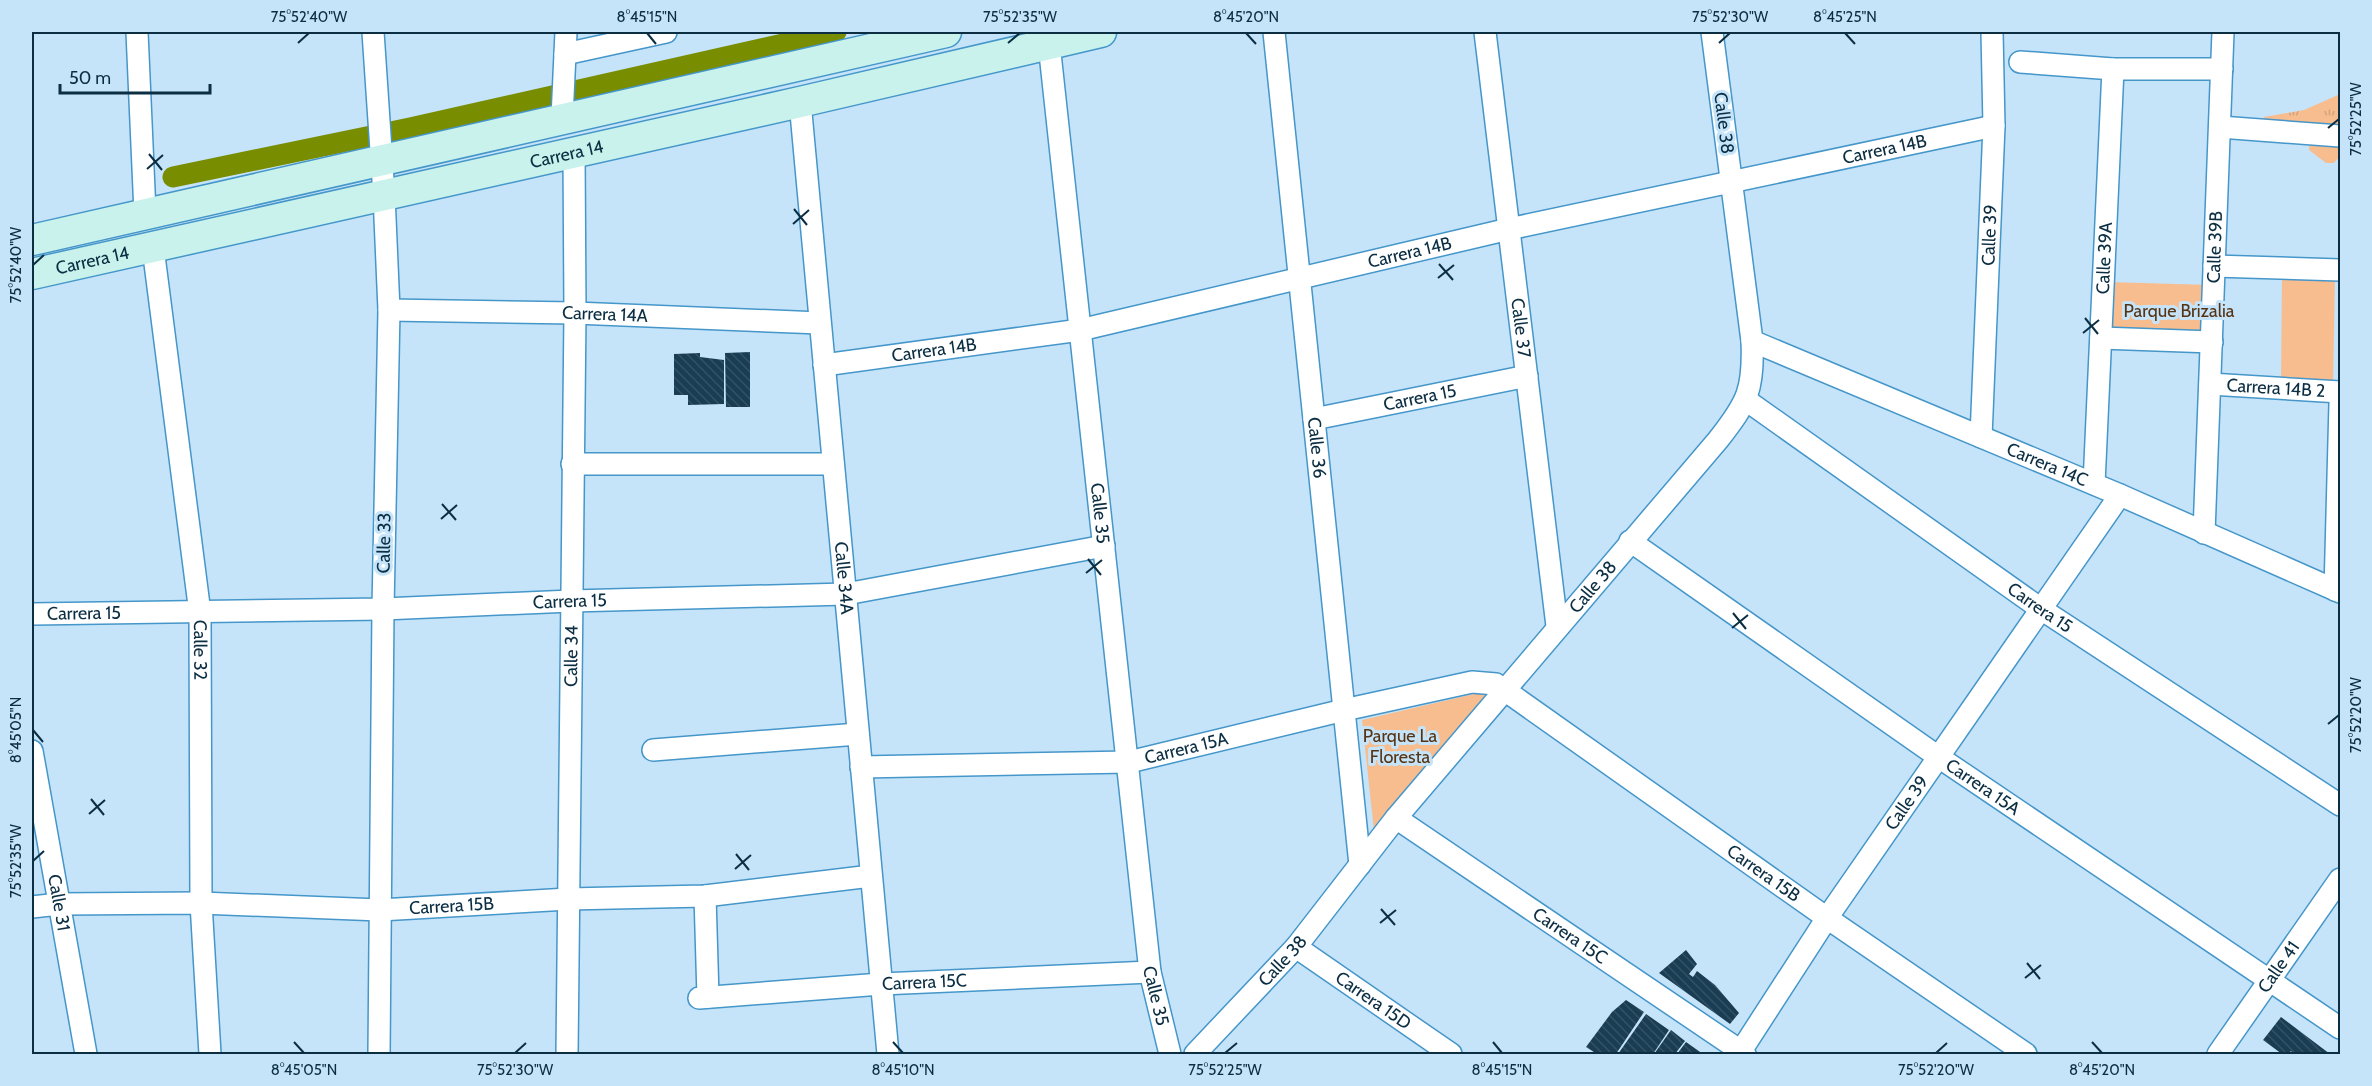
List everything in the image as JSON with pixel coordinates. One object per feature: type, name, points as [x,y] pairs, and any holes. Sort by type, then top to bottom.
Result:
[{"type":"main road","name":"Carrera 14","points":[[32,240],[145,213],[382,150],[902,37],[946,32]]},
{"type":"main road","name":"Carrera 14","points":[[39,274],[1101,32]]},
{"type":"main road","points":[[32,234],[76,228]]},
{"type":"street","points":[[137,32],[145,213]]},
{"type":"street","name":"Calle 33","points":[[373,32],[382,150],[389,310],[383,609],[380,1054]]},
{"type":"street","points":[[563,109],[566,32]]},
{"type":"street","points":[[565,61],[666,32]]},
{"type":"street","name":"Calle 36","points":[[1274,32],[1360,865]]},
{"type":"street","name":"Calle 37","points":[[1485,32],[1557,626]]},
{"type":"street","name":"Calle 38","points":[[1195,1054],[1296,947],[1396,818],[1557,626],[1719,440],[1746,400],[1751,386],[1753,368],[1752,341],[1712,32]]},
{"type":"street","name":"Calle 39","points":[[1981,437],[1994,126],[1992,32]]},
{"type":"street","name":"Calle 39B","points":[[2204,533],[2223,32]]},
{"type":"street","name":"Calle 35","points":[[1049,44],[1129,762],[1150,972],[1170,1054]]},
{"type":"street","points":[[2020,62],[2113,69],[2222,69]]},
{"type":"street","name":"Calle 39A","points":[[2094,484],[2113,69]]},
{"type":"street","name":"Calle 34A","points":[[800,102],[888,1054]]},
{"type":"street","name":"Carrera 14B","points":[[824,365],[1080,330],[1509,229],[1731,180],[1994,126]]},
{"type":"street","points":[[2220,127],[2340,136]]},
{"type":"street","name":"Calle 34","points":[[567,1054],[575,313],[574,152]]},
{"type":"street","name":"Calle 32","points":[[153,248],[200,613],[201,903],[210,1054]]},
{"type":"street","points":[[2214,266],[2340,270]]},
{"type":"street","name":"Carrera 14A","points":[[389,310],[575,313],[820,323]]},
{"type":"street","points":[[2101,338],[2212,342]]},
{"type":"street","name":"Carrera 14C","points":[[1752,341],[2120,495],[2338,591]]},
{"type":"street","name":"Carrera 15","points":[[1314,419],[1527,376]]},
{"type":"street","name":"Carrera 14B 2","points":[[2210,384],[2340,392]]},
{"type":"street","name":"Carrera 15","points":[[1746,400],[2042,609],[2340,805]]},
{"type":"street","points":[[2338,591],[2340,403]]},
{"type":"street","points":[[572,464],[833,464]]},
{"type":"street","name":"Calle 39","points":[[1742,1054],[1827,918],[2120,495]]},
{"type":"street","name":"Carrera 15A","points":[[1630,541],[1940,758],[2340,1028]]},
{"type":"street","name":"Carrera 15","points":[[32,614],[383,609],[571,601],[846,594],[1104,546]]},
{"type":"street","name":"Carrera 15A","points":[[861,767],[1129,762],[1344,710],[1472,682],[1496,684],[1505,688]]},
{"type":"street","name":"Carrera 15B","points":[[1505,688],[1827,918],[2026,1054]]},
{"type":"street","points":[[652,750],[858,734]]},
{"type":"street","name":"Calle 31","points":[[32,751],[86,1054]]},
{"type":"street","name":"Carrera 15C","points":[[1396,818],[1742,1054]]},
{"type":"street","name":"Carrera 15B","points":[[32,907],[59,904],[201,903],[380,910],[568,899],[705,896],[871,876]]},
{"type":"street","name":"Calle 41","points":[[2218,1054],[2340,879]]},
{"type":"street","name":"Carrera 15C","points":[[705,896],[704,997],[881,984],[1150,972]]},
{"type":"street","name":"Carrera 15D","points":[[1296,947],[1451,1054]]},
{"type":"green space","points":[[2338,95],[2340,100],[2340,156],[2334,163],[2326,163],[2309,150],[2310,134],[2265,131],[2264,117],[2304,110]]},
{"type":"green space","points":[[2282,271],[2335,272],[2333,386],[2281,383]]},
{"type":"green space","name":"Parque Brizalia","points":[[2109,282],[2210,285],[2208,337],[2109,336]]},
{"type":"green space","name":"Parque La Floresta","points":[[1491,690],[1374,831],[1362,720]]},
{"type":"building","points":[[2333,32],[2333,34],[2310,33]]},
{"type":"building","points":[[750,352],[750,407],[726,407],[725,353]]},
{"type":"building","points":[[700,353],[700,357],[724,360],[724,404],[688,405],[688,395],[674,395],[674,354]]},
{"type":"building","points":[[1686,950],[1697,964],[1689,974],[1693,977],[1697,971],[1715,985],[1739,1013],[1730,1024],[1659,973]]},
{"type":"building","points":[[1626,1000],[1644,1012],[1616,1054],[1597,1054],[1586,1047],[1612,1012]]},
{"type":"building","points":[[1646,1014],[1669,1030],[1653,1054],[1618,1054]]},
{"type":"building","points":[[2281,1017],[2330,1054],[2293,1054],[2291,1051],[2288,1054],[2282,1054],[2263,1040]]},
{"type":"building","points":[[1671,1030],[1685,1041],[1675,1054],[1654,1054]]},
{"type":"building","points":[[1686,1042],[1703,1054],[1677,1054]]},
{"type":"waterway","points":[[173,177],[410,128],[836,32]]}]
